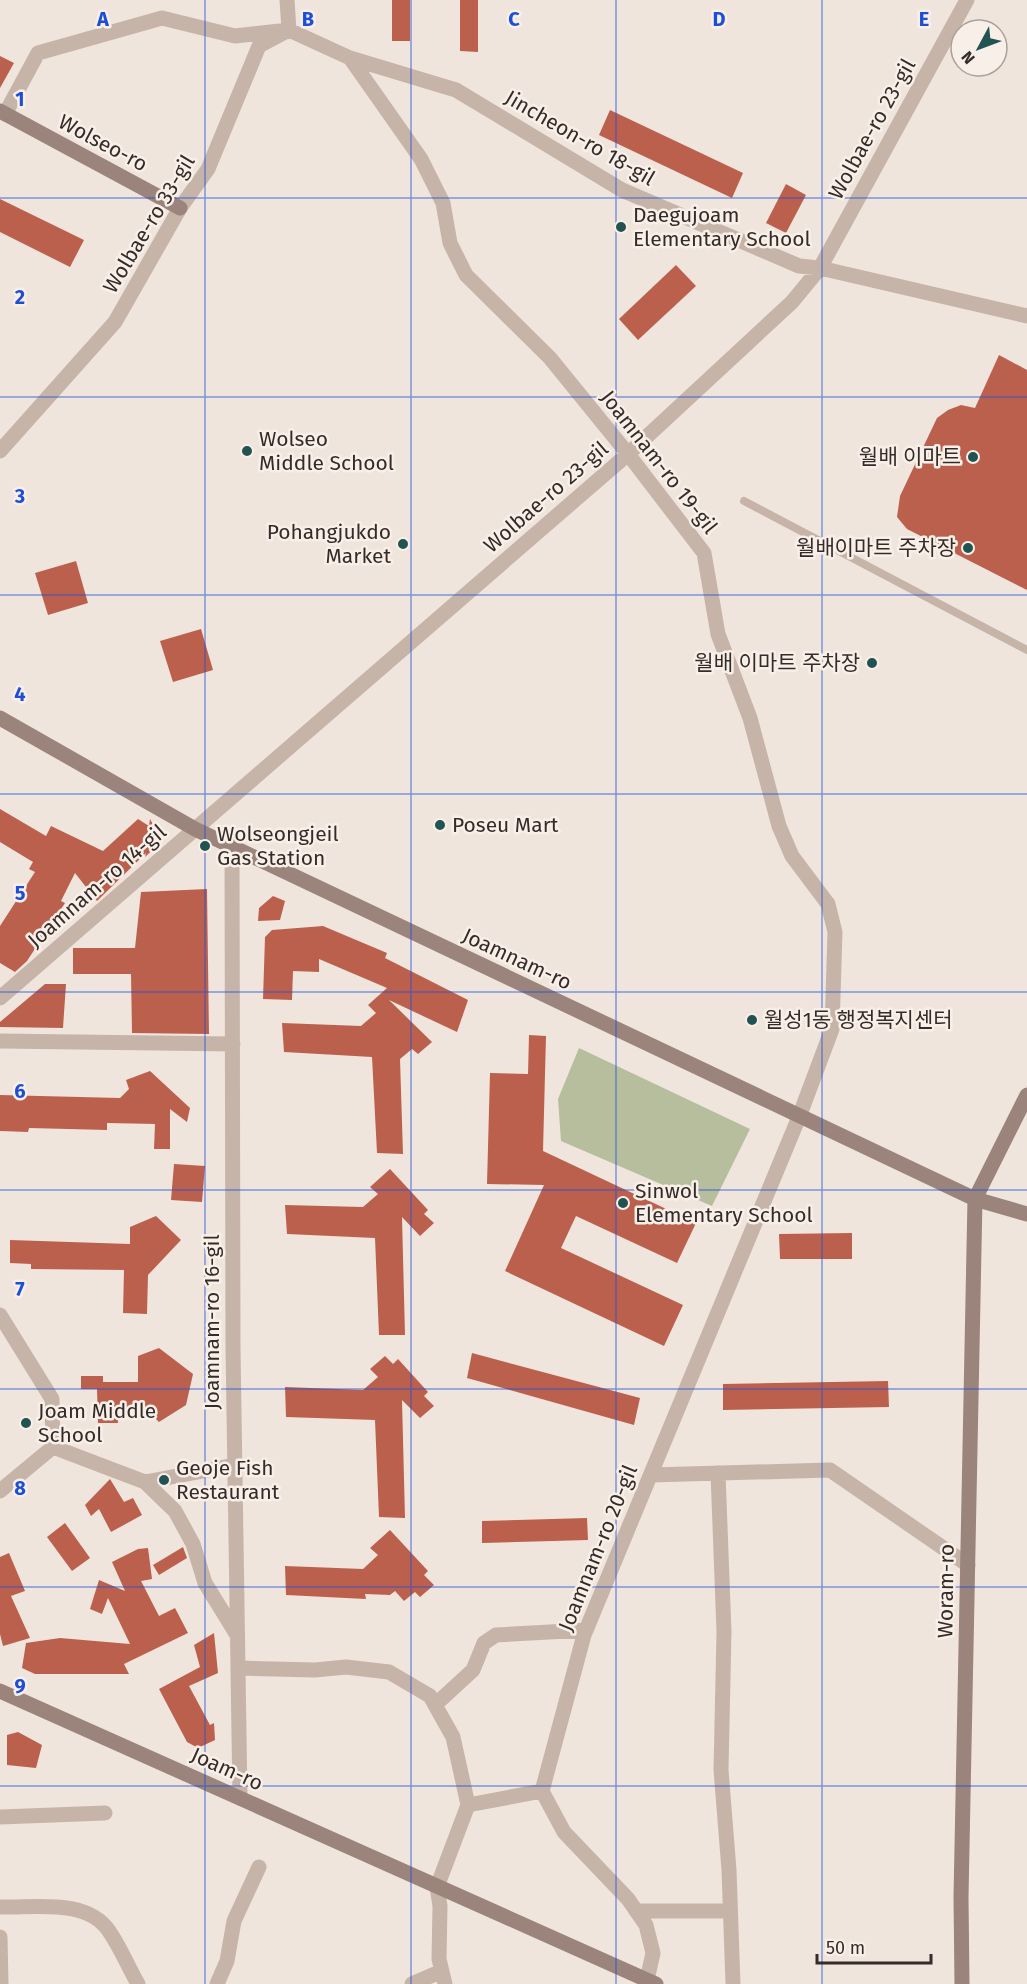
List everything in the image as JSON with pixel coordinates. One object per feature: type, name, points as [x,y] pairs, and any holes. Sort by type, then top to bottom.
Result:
[{"type":"main road","name":"Wolseo-ro","points":[[2,113],[180,208]]},
{"type":"main road","name":"Joamnam-ro","points":[[0,718],[195,829],[232,847],[975,1199],[1027,1214]]},
{"type":"main road","points":[[975,1199],[1027,1095]]},
{"type":"main road","name":"Woram-ro","points":[[962,1984],[961,1897],[975,1199]]},
{"type":"main road","name":"Joam-ro","points":[[0,1690],[651,1982]]},
{"type":"street","points":[[287,0],[289,30]]},
{"type":"street","name":"Wolbae-ro 23-gil","points":[[195,829],[628,454],[792,302],[820,268],[967,0]]},
{"type":"street","name":"Wolseo-ro","points":[[2,113],[38,53],[162,18],[235,36],[289,30]]},
{"type":"street","name":"Jincheon-ro 18-gil","points":[[289,30],[350,58],[456,90],[622,190],[799,266],[820,268],[1027,316]]},
{"type":"street","name":"Wolbae-ro 33-gil","points":[[0,451],[114,322],[180,208],[208,169],[259,46],[289,30]]},
{"type":"street","name":"Joamnam-ro 19-gil","points":[[350,58],[421,159],[443,203],[450,243],[466,275],[550,358],[704,553],[718,634],[750,718],[779,826],[792,856],[828,904],[835,932],[832,1029],[799,1117]]},
{"type":"street","name":"Joamnam-ro 14-gil","points":[[0,998],[195,829]]},
{"type":"street","name":"Joamnam-ro 16-gil","points":[[232,847],[235,1465],[240,1798]]},
{"type":"street","points":[[0,1041],[233,1044]]},
{"type":"street","name":"Joamnam-ro 20-gil","points":[[542,1791],[586,1630],[799,1117]]},
{"type":"street","points":[[0,1315],[52,1399],[53,1447]]},
{"type":"street","points":[[53,1447],[145,1482],[176,1511],[193,1544],[205,1583],[237,1635]]},
{"type":"street","points":[[0,1491],[53,1447]]},
{"type":"street","points":[[145,1482],[235,1465]]},
{"type":"street","points":[[651,1475],[830,1470],[968,1564]]},
{"type":"street","points":[[718,1473],[724,1632],[721,1770],[733,1984]]},
{"type":"street","points":[[435,1705],[472,1670],[484,1643],[496,1635],[586,1630]]},
{"type":"street","points":[[238,1668],[315,1670],[346,1667],[389,1672],[430,1696],[453,1737],[468,1805],[437,1887],[440,1906],[439,1959],[444,1978],[412,1984]]},
{"type":"street","points":[[468,1805],[542,1791],[564,1832],[646,1925],[653,1953],[651,1982]]},
{"type":"street","points":[[0,1817],[105,1813]]},
{"type":"street","points":[[217,1984],[227,1961],[234,1921],[259,1867]]},
{"type":"street","points":[[0,1907],[79,1909],[94,1915],[108,1929],[138,1984]]},
{"type":"street","points":[[636,1911],[729,1911]]},
{"type":"street","points":[[0,1937],[1,1984]]},
{"type":"lane","points":[[744,501],[1027,650]]},
{"type":"green space","points":[[579,1048],[750,1129],[712,1206],[561,1141],[558,1099]]},
{"type":"building","points":[[392,0],[410,0],[410,41],[392,41]]},
{"type":"building","points":[[460,0],[478,0],[478,52],[460,51]]},
{"type":"building","points":[[0,56],[14,63],[0,88]]},
{"type":"building","points":[[610,110],[743,173],[732,198],[599,135]]},
{"type":"building","points":[[786,184],[806,195],[786,233],[766,223]]},
{"type":"building","points":[[0,199],[84,240],[70,267],[0,232]]},
{"type":"building","points":[[676,265],[696,286],[638,340],[619,319]]},
{"type":"building","name":"월배 이마트","points":[[999,355],[1027,370],[1027,590],[907,529],[897,517],[900,496],[937,418],[961,405],[975,408]]},
{"type":"building","points":[[76,561],[88,603],[48,615],[35,573]]},
{"type":"building","points":[[201,629],[213,670],[173,682],[160,641]]},
{"type":"building","points":[[0,809],[46,836],[51,826],[103,851],[138,819],[149,826],[150,819],[162,841],[145,857],[146,853],[97,901],[75,873],[61,901],[65,903],[27,961],[15,972],[0,963],[0,926],[35,872],[29,869],[33,862],[0,842]]},
{"type":"building","points":[[207,889],[209,1034],[132,1033],[131,974],[73,974],[73,948],[135,948],[141,892]]},
{"type":"building","points":[[273,896],[285,901],[280,920],[258,921],[259,908]]},
{"type":"building","points":[[323,926],[387,953],[385,958],[468,1000],[457,1032],[389,1000],[432,1042],[418,1054],[412,1049],[400,1059],[403,1154],[377,1153],[372,1057],[284,1052],[282,1023],[361,1026],[376,1013],[368,1005],[387,988],[319,959],[319,972],[293,971],[292,1000],[263,999],[265,937],[272,930]]},
{"type":"building","points":[[45,984],[66,984],[63,1028],[0,1027],[0,1022]]},
{"type":"building","points":[[529,1035],[546,1036],[543,1151],[696,1223],[677,1263],[576,1216],[561,1248],[683,1305],[664,1346],[505,1271],[544,1185],[487,1184],[490,1073],[528,1074]]},
{"type":"building","points":[[150,1071],[190,1108],[187,1122],[170,1109],[170,1149],[154,1149],[155,1124],[107,1123],[107,1130],[29,1128],[28,1132],[0,1131],[0,1095],[120,1098],[129,1089],[126,1080]]},
{"type":"building","points":[[174,1164],[205,1166],[202,1202],[171,1200]]},
{"type":"building","points":[[390,1169],[428,1210],[424,1214],[434,1223],[420,1236],[402,1217],[405,1335],[379,1335],[375,1238],[287,1234],[285,1205],[363,1207],[378,1194],[370,1187]]},
{"type":"building","points":[[156,1216],[181,1240],[148,1275],[147,1314],[123,1313],[124,1270],[31,1269],[31,1264],[10,1263],[10,1240],[130,1244],[130,1227]]},
{"type":"building","points":[[852,1233],[852,1259],[780,1259],[779,1234]]},
{"type":"building","points":[[159,1348],[193,1374],[186,1405],[159,1422],[146,1409],[117,1410],[118,1423],[98,1423],[97,1389],[81,1389],[81,1376],[103,1376],[103,1382],[138,1382],[138,1356]]},
{"type":"building","points":[[472,1353],[640,1398],[634,1425],[467,1378]]},
{"type":"building","points":[[385,1356],[393,1364],[398,1359],[428,1392],[424,1396],[434,1406],[420,1418],[402,1400],[405,1518],[379,1517],[375,1420],[286,1417],[285,1387],[363,1390],[378,1377],[370,1369]]},
{"type":"building","points":[[888,1381],[889,1407],[723,1410],[723,1384]]},
{"type":"building","points":[[110,1479],[124,1502],[133,1498],[142,1515],[111,1532],[99,1509],[91,1516],[85,1505]]},
{"type":"building","points":[[587,1518],[588,1540],[482,1543],[482,1521]]},
{"type":"building","points":[[65,1523],[90,1558],[72,1571],[47,1537]]},
{"type":"building","points":[[390,1530],[428,1571],[424,1575],[434,1585],[420,1597],[415,1592],[404,1601],[395,1591],[390,1595],[365,1594],[366,1599],[286,1595],[285,1566],[363,1569],[378,1555],[370,1548]]},
{"type":"building","points":[[183,1547],[187,1558],[159,1575],[153,1565]]},
{"type":"building","points":[[148,1548],[152,1579],[141,1581],[159,1616],[175,1608],[188,1633],[124,1664],[129,1674],[35,1674],[22,1668],[26,1643],[60,1638],[130,1644],[108,1598],[102,1614],[90,1609],[99,1580],[125,1591],[112,1562],[138,1549]]},
{"type":"building","points":[[9,1553],[25,1591],[11,1596],[30,1638],[3,1646],[0,1634],[0,1557]]},
{"type":"building","points":[[214,1633],[218,1673],[189,1686],[210,1725],[214,1723],[215,1740],[198,1748],[187,1742],[159,1689],[200,1667],[194,1645]]},
{"type":"building","points":[[18,1732],[42,1745],[36,1768],[7,1765],[7,1735]]},
{"type":"place","name":"Daegujoam Elementary School","points":[[621,227]]},
{"type":"place","name":"Wolseo Middle School","points":[[247,451]]},
{"type":"place","name":"월배 이마트","points":[[973,457]]},
{"type":"place","name":"Pohangjukdo Market","points":[[403,544]]},
{"type":"place","name":"월배이마트 주차장","points":[[968,548]]},
{"type":"place","name":"월배 이마트 주차장","points":[[872,663]]},
{"type":"place","name":"Poseu Mart","points":[[440,825]]},
{"type":"place","name":"Wolseongjeil Gas Station","points":[[205,846]]},
{"type":"place","name":"월성1동 행정복지센터","points":[[752,1020]]},
{"type":"place","name":"Sinwol Elementary School","points":[[623,1203]]},
{"type":"place","name":"Joam Middle School","points":[[26,1423]]},
{"type":"place","name":"Geoje Fish Restaurant","points":[[164,1480]]}]
